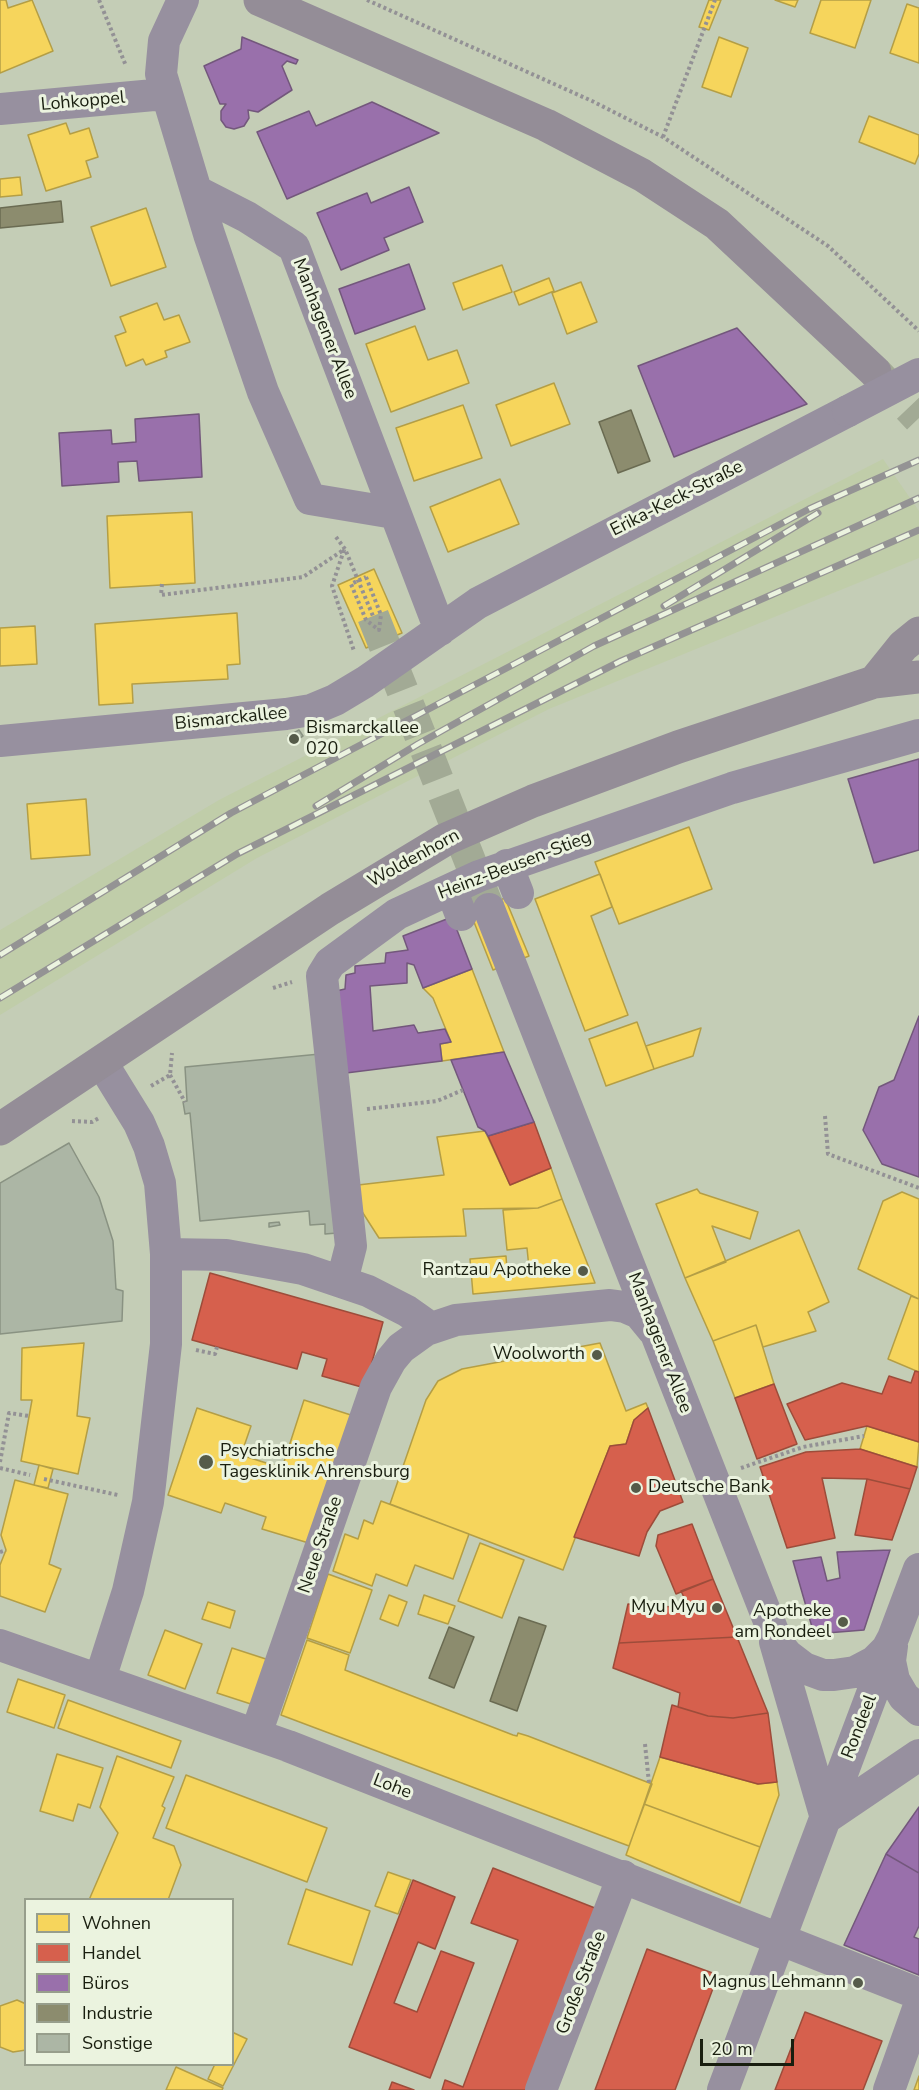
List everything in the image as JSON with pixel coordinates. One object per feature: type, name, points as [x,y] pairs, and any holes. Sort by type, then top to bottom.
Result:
[{"type":"main road","points":[[260,0],[536,120],[642,175],[717,224],[875,372]]},
{"type":"main road","points":[[874,682],[903,646],[919,633]]},
{"type":"main road","name":"Woldenhorn","points":[[0,1129],[330,909],[446,839],[533,801],[678,747],[874,682],[919,677]]},
{"type":"street","points":[[183,0],[164,41],[160,57],[165,94],[198,192],[209,234],[263,392],[310,499],[394,513]]},
{"type":"street","name":"Lohkoppel","points":[[0,109],[165,94]]},
{"type":"street","name":"Manhagener Allee","points":[[198,192],[247,217],[294,247],[440,630]]},
{"type":"street","name":"Erika-Keck-Straße","points":[[440,630],[478,603],[919,374]]},
{"type":"street","name":"Bismarckallee","points":[[0,741],[311,710],[335,700],[365,682],[440,630]]},
{"type":"street","name":"Heinz-Beusen-Stieg","points":[[342,1281],[351,1246],[322,976],[330,963],[397,914],[467,904],[513,879],[732,789],[919,735]]},
{"type":"street","name":"Manhagener Allee","points":[[467,904],[655,1333],[772,1633],[795,1662],[813,1672],[834,1675],[855,1672],[874,1662],[887,1649],[894,1636]]},
{"type":"street","points":[[100,1678],[128,1591],[148,1502],[166,1344],[166,1254],[160,1183],[140,1123],[102,1063]]},
{"type":"street","points":[[166,1254],[247,1258],[292,1266],[342,1281],[388,1301],[431,1328]]},
{"type":"street","name":"Neue Straße","points":[[256,1734],[376,1388],[387,1366],[401,1348],[431,1328],[456,1320],[618,1305],[639,1313],[655,1333]]},
{"type":"street","points":[[919,1569],[894,1636],[890,1661],[894,1680],[904,1697],[919,1710]]},
{"type":"street","points":[[772,1633],[826,1818],[919,1755]]},
{"type":"street","name":"Rondeel","points":[[783,1931],[894,1636]]},
{"type":"street","name":"Lohe","points":[[0,1645],[256,1734],[624,1876],[783,1931],[919,1994]]},
{"type":"street","name":"Große Straße","points":[[541,2090],[624,1876]]},
{"type":"street","points":[[723,2090],[783,1931]]},
{"type":"street","points":[[889,2090],[919,2006]]},
{"type":"path","points":[[663,136],[715,0]]},
{"type":"path","points":[[310,499],[345,549],[373,616]]},
{"type":"path","points":[[162,584],[161,595],[303,577],[345,549]]},
{"type":"path","points":[[345,549],[332,586],[365,682]]},
{"type":"path","points":[[366,577],[381,615],[379,630],[366,620],[351,584],[358,580],[366,577]]},
{"type":"path","points":[[170,1074],[185,1102]]},
{"type":"path","points":[[336,1113],[437,1101],[463,1090]]},
{"type":"path","points":[[825,1116],[828,1154],[919,1188]]},
{"type":"path","points":[[0,1461],[9,1413],[29,1416]]},
{"type":"path","points":[[712,1478],[803,1447],[864,1436]]},
{"type":"path","points":[[0,1468],[30,1475]]},
{"type":"path","points":[[44,1479],[148,1502]]},
{"type":"path","points":[[0,1552],[6,1550]]},
{"type":"path","points":[[645,1744],[649,1783]]},
{"type":"shaded area","points":[[883,459],[919,511],[919,558],[549,709],[257,858],[0,1015],[0,930],[219,800]]},
{"type":"building: Wohnen","points":[[0,0],[6,0],[8,8],[32,0],[53,51],[0,73]]},
{"type":"building: Wohnen","points":[[709,0],[721,0],[709,30],[699,27]]},
{"type":"building: Wohnen","points":[[775,0],[798,0],[795,7]]},
{"type":"building: Wohnen","points":[[821,0],[871,0],[855,48],[810,33]]},
{"type":"building: Wohnen","points":[[907,4],[919,8],[919,63],[890,53]]},
{"type":"building: Wohnen","points":[[719,37],[748,48],[731,97],[702,87]]},
{"type":"building: Wohnen","points":[[869,116],[919,135],[919,154],[915,164],[859,142]]},
{"type":"building: Wohnen","points":[[66,123],[70,134],[89,128],[98,157],[86,161],[91,177],[46,191],[28,135]]},
{"type":"building: Wohnen","points":[[20,177],[22,195],[0,197],[0,179]]},
{"type":"building: Wohnen","points":[[146,208],[166,267],[111,286],[91,227]]},
{"type":"building: Wohnen","points":[[502,265],[512,292],[463,310],[453,283]]},
{"type":"building: Wohnen","points":[[549,278],[554,291],[519,305],[514,292]]},
{"type":"building: Wohnen","points":[[581,282],[597,322],[567,334],[552,293]]},
{"type":"building: Wohnen","points":[[157,303],[164,320],[179,315],[190,342],[165,351],[167,357],[146,365],[143,359],[126,366],[115,336],[126,332],[120,317]]},
{"type":"building: Wohnen","points":[[415,326],[428,360],[457,350],[469,383],[391,412],[366,344]]},
{"type":"building: Wohnen","points":[[554,383],[570,424],[511,446],[496,405]]},
{"type":"building: Wohnen","points":[[463,405],[482,458],[414,481],[396,428]]},
{"type":"building: Wohnen","points":[[500,479],[519,524],[448,552],[430,507]]},
{"type":"building: Wohnen","points":[[192,512],[195,583],[110,588],[107,516]]},
{"type":"building: Wohnen","points":[[374,569],[402,633],[366,648],[338,585]]},
{"type":"building: Wohnen","points":[[237,613],[240,664],[227,665],[228,679],[132,684],[133,703],[99,705],[95,624]]},
{"type":"building: Wohnen","points":[[35,626],[37,664],[0,666],[0,628]]},
{"type":"building: Wohnen","points":[[86,799],[90,855],[31,859],[27,804]]},
{"type":"building: Wohnen","points":[[689,827],[712,889],[619,924],[595,862]]},
{"type":"building: Wohnen","points":[[600,874],[612,907],[591,916],[628,1015],[585,1031],[535,899]]},
{"type":"building: Wohnen","points":[[505,898],[529,956],[493,970],[470,912]]},
{"type":"building: Wohnen","points":[[472,969],[504,1052],[442,1061],[440,1044],[451,1042],[433,998],[423,988]]},
{"type":"building: Wohnen","points":[[637,1022],[654,1069],[606,1086],[589,1039]]},
{"type":"building: Wohnen","points":[[701,1028],[693,1056],[654,1069],[646,1046]]},
{"type":"building: Wohnen","points":[[485,1131],[510,1185],[551,1168],[562,1199],[538,1208],[463,1209],[466,1236],[379,1238],[361,1210],[358,1185],[444,1175],[437,1137]]},
{"type":"building: Wohnen","points":[[697,1189],[700,1193],[758,1212],[750,1239],[712,1226],[726,1262],[685,1278],[656,1204]]},
{"type":"building: Wohnen","points":[[902,1192],[919,1199],[919,1299],[858,1269],[883,1201]]},
{"type":"building: Wohnen","points":[[562,1199],[595,1283],[473,1294],[470,1259],[506,1256],[507,1270],[529,1268],[527,1248],[507,1250],[503,1210],[538,1208]]},
{"type":"building: Wohnen","points":[[799,1230],[829,1302],[808,1312],[816,1331],[763,1347],[756,1325],[713,1341],[685,1278]]},
{"type":"building: Wohnen","points":[[911,1296],[919,1299],[919,1372],[888,1359]]},
{"type":"building: Wohnen","points":[[756,1325],[774,1384],[735,1398],[713,1341]]},
{"type":"building: Wohnen","points":[[84,1343],[77,1416],[90,1418],[78,1474],[21,1461],[32,1400],[21,1400],[22,1348]]},
{"type":"building: Wohnen","points":[[600,1343],[626,1411],[646,1403],[648,1408],[634,1420],[626,1444],[610,1446],[563,1570],[390,1504],[426,1400],[438,1381],[462,1369]]},
{"type":"building: Wohnen","points":[[304,1400],[354,1416],[312,1544],[262,1529],[266,1517],[225,1503],[221,1513],[168,1495],[197,1408],[251,1426],[241,1455],[282,1468]]},
{"type":"building: Wohnen","points":[[867,1426],[919,1442],[917,1467],[860,1449]]},
{"type":"building: Wohnen","points":[[39,1465],[53,1469],[48,1488],[34,1485]]},
{"type":"building: Wohnen","points":[[15,1480],[68,1494],[49,1564],[61,1569],[45,1612],[0,1596],[0,1565],[6,1550],[1,1535]]},
{"type":"building: Wohnen","points":[[381,1501],[469,1534],[453,1579],[415,1565],[407,1586],[376,1574],[372,1586],[333,1571],[345,1534],[358,1539],[364,1520],[373,1524]]},
{"type":"building: Wohnen","points":[[480,1543],[524,1560],[502,1618],[458,1601]]},
{"type":"building: Wohnen","points":[[328,1574],[372,1590],[350,1653],[307,1638]]},
{"type":"building: Wohnen","points":[[389,1595],[407,1602],[398,1626],[380,1619]]},
{"type":"building: Wohnen","points":[[424,1595],[455,1606],[448,1624],[418,1614]]},
{"type":"building: Wohnen","points":[[208,1602],[235,1611],[230,1628],[202,1619]]},
{"type":"building: Wohnen","points":[[165,1630],[202,1644],[185,1689],[148,1675]]},
{"type":"building: Wohnen","points":[[307,1640],[349,1655],[345,1670],[513,1735],[517,1736],[518,1733],[528,1736],[652,1784],[629,1846],[281,1715]]},
{"type":"building: Wohnen","points":[[232,1648],[272,1661],[257,1706],[217,1693]]},
{"type":"building: Wohnen","points":[[18,1679],[65,1695],[54,1728],[7,1712]]},
{"type":"building: Wohnen","points":[[68,1700],[181,1741],[171,1768],[58,1728]]},
{"type":"building: Wohnen","points":[[57,1754],[103,1768],[90,1808],[78,1804],[73,1821],[40,1811]]},
{"type":"building: Wohnen","points":[[117,1756],[174,1777],[162,1806],[165,1808],[153,1838],[174,1846],[181,1865],[169,1898],[90,1898],[118,1833],[100,1807]]},
{"type":"building: Wohnen","points":[[660,1757],[758,1784],[777,1782],[779,1795],[760,1847],[644,1804]]},
{"type":"building: Wohnen","points":[[186,1775],[327,1828],[307,1882],[166,1828]]},
{"type":"building: Wohnen","points":[[644,1804],[760,1847],[740,1903],[626,1855]]},
{"type":"building: Wohnen","points":[[388,1872],[411,1880],[398,1914],[375,1906]]},
{"type":"building: Wohnen","points":[[306,1889],[370,1911],[352,1965],[288,1944]]},
{"type":"building: Wohnen","points":[[17,2000],[24,2003],[24,2050],[13,2052],[0,2047],[0,2006]]},
{"type":"building: Wohnen","points":[[234,2033],[247,2039],[234,2064]]},
{"type":"building: Wohnen","points":[[214,2066],[233,2066],[223,2086],[208,2079]]},
{"type":"building: Wohnen","points":[[176,2067],[223,2088],[222,2090],[166,2090]]},
{"type":"building: Wohnen","points":[[919,2076],[919,2090],[914,2090]]},
{"type":"building: Handel","points":[[534,1122],[551,1168],[510,1185],[488,1136]]},
{"type":"building: Handel","points":[[210,1273],[383,1322],[365,1388],[322,1376],[327,1359],[302,1352],[297,1369],[192,1340]]},
{"type":"building: Handel","points":[[915,1371],[919,1372],[919,1442],[867,1426],[805,1440],[787,1404],[842,1383],[882,1394],[889,1376],[911,1383]]},
{"type":"building: Handel","points":[[774,1384],[797,1444],[757,1459],[735,1398]]},
{"type":"building: Handel","name":"Deutsche Bank","points":[[648,1408],[683,1502],[660,1511],[647,1532],[639,1556],[574,1537],[610,1446],[626,1444],[634,1420]]},
{"type":"building: Handel","points":[[860,1449],[917,1467],[910,1489],[867,1479],[822,1478],[835,1538],[787,1548],[760,1467],[806,1452]]},
{"type":"building: Handel","points":[[867,1479],[910,1489],[892,1540],[855,1535]]},
{"type":"building: Handel","points":[[692,1524],[713,1579],[676,1594],[656,1546],[658,1535]]},
{"type":"building: Handel","points":[[713,1579],[737,1637],[619,1643],[628,1604],[689,1608],[681,1591]]},
{"type":"building: Handel","points":[[737,1637],[768,1713],[733,1718],[708,1716],[678,1707],[680,1693],[613,1668],[619,1643]]},
{"type":"building: Handel","points":[[672,1705],[708,1716],[733,1718],[768,1713],[777,1782],[758,1784],[660,1757]]},
{"type":"building: Handel","points":[[493,1868],[600,1910],[530,2090],[442,2090],[445,2080],[463,2087],[518,1940],[471,1923]]},
{"type":"building: Handel","points":[[413,1880],[455,1897],[435,1949],[418,1942],[394,2003],[417,2012],[441,1951],[474,1963],[430,2078],[349,2047]]},
{"type":"building: Handel","points":[[647,1949],[718,1975],[675,2090],[595,2090]]},
{"type":"building: Handel","points":[[805,2012],[882,2041],[863,2090],[775,2090]]},
{"type":"building: Handel","points":[[392,2082],[414,2090],[389,2090]]},
{"type":"building: Büros","points":[[242,37],[298,60],[296,64],[287,61],[282,66],[292,90],[258,112],[248,110],[249,118],[244,126],[234,129],[226,127],[221,120],[221,111],[226,104],[220,104],[204,66],[241,49]]},
{"type":"building: Büros","points":[[372,102],[439,133],[287,199],[257,132],[309,111],[316,126]]},
{"type":"building: Büros","points":[[409,187],[423,222],[384,238],[389,250],[341,270],[317,213],[367,193],[371,203]]},
{"type":"building: Büros","points":[[409,264],[425,309],[355,334],[339,289]]},
{"type":"building: Büros","points":[[737,328],[807,404],[674,457],[638,366]]},
{"type":"building: Büros","points":[[199,414],[202,477],[139,481],[137,461],[118,462],[119,482],[62,486],[59,433],[111,430],[112,444],[136,442],[135,419]]},
{"type":"building: Büros","points":[[919,759],[919,850],[874,863],[848,779]]},
{"type":"building: Büros","points":[[452,917],[472,969],[423,988],[414,965],[407,963],[407,983],[370,986],[373,1031],[414,1025],[418,1033],[445,1029],[451,1042],[440,1044],[442,1061],[346,1073],[336,991],[345,989],[346,975],[355,973],[355,966],[385,963],[386,953],[408,950],[403,936]]},
{"type":"building: Büros","points":[[919,1016],[919,1177],[882,1164],[863,1130],[879,1087],[894,1080]]},
{"type":"building: Büros","points":[[504,1052],[534,1122],[488,1136],[478,1127],[451,1060]]},
{"type":"building: Büros","points":[[890,1550],[864,1630],[814,1634],[793,1561],[821,1557],[827,1581],[840,1578],[837,1552]]},
{"type":"building: Büros","points":[[919,1807],[919,1873],[886,1854]]},
{"type":"building: Büros","points":[[886,1854],[919,1873],[919,1926],[914,1937],[919,1939],[919,1975],[844,1945]]},
{"type":"building: Industrie","points":[[61,201],[63,222],[0,228],[0,208]]},
{"type":"building: Industrie","points":[[631,410],[650,461],[618,473],[599,422]]},
{"type":"building: Industrie","points":[[519,1617],[546,1626],[517,1711],[490,1701]]},
{"type":"building: Industrie","points":[[449,1627],[474,1637],[454,1688],[429,1678]]},
{"type":"building: Sonstige","name":"Bismarckallee 020","points":[[299,730],[303,736],[292,743],[288,736]]},
{"type":"building: Sonstige","points":[[320,1054],[337,1233],[325,1234],[325,1224],[310,1225],[309,1211],[200,1221],[190,1113],[185,1114],[183,1102],[187,1101],[185,1067]]},
{"type":"building: Sonstige","points":[[69,1143],[99,1197],[113,1241],[116,1289],[123,1291],[122,1321],[0,1334],[0,1183]]},
{"type":"building: Sonstige","points":[[279,1222],[280,1225],[269,1227],[269,1223]]},
{"type":"tunnel","points":[[875,372],[919,418]]},
{"type":"tunnel","points":[[373,616],[489,909]]},
{"type":"railway","points":[[0,955],[231,813],[809,509],[919,460]]},
{"type":"railway","points":[[316,806],[418,744],[594,646],[919,498]]},
{"type":"railway","points":[[664,606],[818,513]]},
{"type":"railway","points":[[0,998],[237,854],[621,661],[919,530]]},
{"type":"place","name":"Bismarckallee 020","points":[[294,739]]},
{"type":"place","name":"Rantzau Apotheke","points":[[583,1271]]},
{"type":"place","name":"Woolworth","points":[[597,1355]]},
{"type":"place","name":"Psychiatrische Tagesklinik Ahrensburg","points":[[206,1462]]},
{"type":"place","name":"Deutsche Bank","points":[[636,1488]]},
{"type":"place","name":"Myu Myu","points":[[717,1608]]},
{"type":"place","name":"Apotheke am Rondeel","points":[[843,1622]]},
{"type":"place","name":"Magnus Lehmann","points":[[858,1983]]}]
